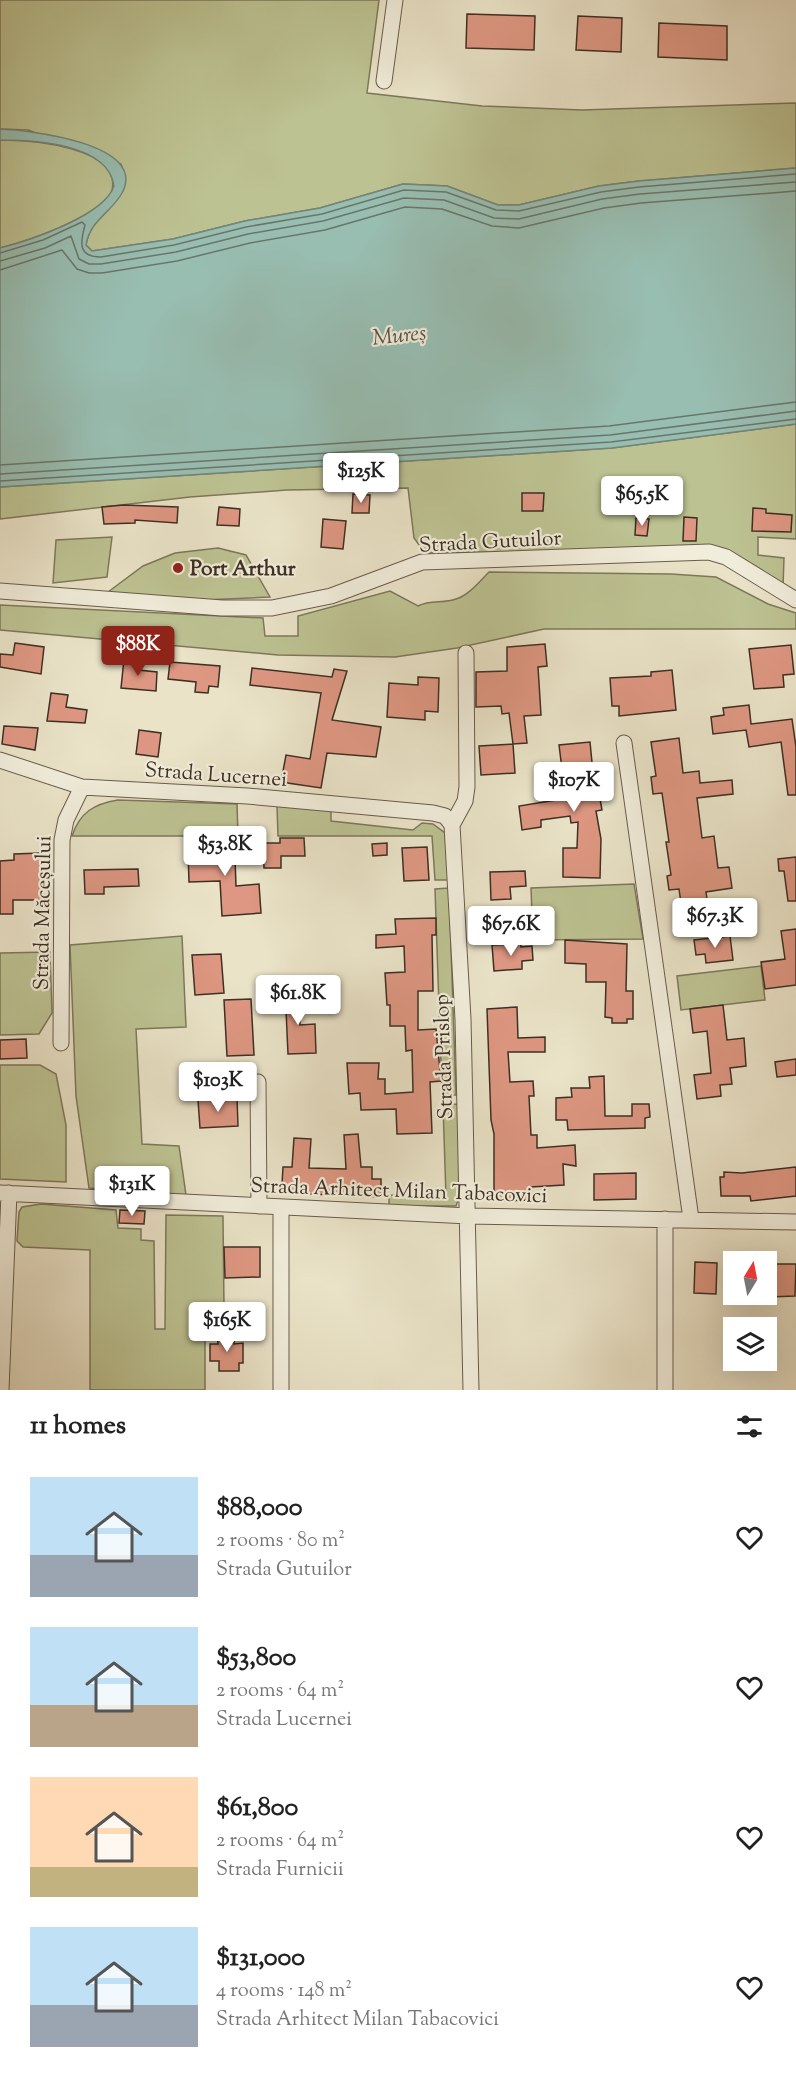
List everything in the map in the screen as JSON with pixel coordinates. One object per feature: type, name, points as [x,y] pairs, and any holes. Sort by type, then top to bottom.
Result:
[{"type":"street","points":[[384,81],[394,0]]},
{"type":"street","name":"Strada Gutuilor","points":[[0,591],[222,608],[272,608],[331,596],[422,562],[709,552],[726,557],[796,600]]},
{"type":"street","name":"Strada Prislop","points":[[466,653],[467,787],[465,801],[452,825],[463,1019],[471,1390]]},
{"type":"street","points":[[624,743],[690,1219]]},
{"type":"street","name":"Strada Lucernei","points":[[0,760],[82,787],[247,796],[433,813],[446,816],[452,825]]},
{"type":"street","name":"Strada Măceșului","points":[[61,1043],[62,840],[66,820],[82,787]]},
{"type":"street","points":[[258,1082],[260,1206]]},
{"type":"street","points":[[1,1390],[4,1193]]},
{"type":"street","name":"Strada Arhitect Milan Tabacovici","points":[[4,1193],[469,1216],[796,1222]]},
{"type":"street","points":[[281,1208],[281,1390]]},
{"type":"street","points":[[665,1219],[665,1390]]},
{"type":"green space","points":[[0,0],[379,0],[367,93],[482,106],[582,110],[796,103],[796,168],[599,186],[519,205],[498,205],[447,186],[403,184],[320,208],[245,221],[173,239],[92,251],[86,245],[90,233],[118,198],[123,188],[124,177],[121,164],[28,130],[0,129]]},
{"type":"green space","points":[[0,140],[52,144],[90,156],[104,165],[112,178],[111,194],[90,212],[75,220],[27,240],[0,248]]},
{"type":"green space","points":[[796,424],[796,539],[758,537],[758,555],[784,558],[783,587],[735,555],[641,550],[425,553],[414,538],[408,488],[287,490],[190,497],[0,519],[0,487],[612,448]]},
{"type":"green space","points":[[112,537],[107,577],[53,583],[56,540]]},
{"type":"green space","points":[[218,548],[246,555],[270,597],[203,600],[104,595],[143,566],[175,553]]},
{"type":"green space","points":[[489,572],[671,574],[716,577],[768,604],[796,613],[796,629],[544,629],[457,648],[395,657],[278,655],[0,630],[0,605],[263,618],[265,636],[298,636],[298,616],[390,591],[418,606],[451,600],[470,591]]},
{"type":"green space","points":[[118,800],[237,804],[238,836],[72,836],[79,821],[89,810]]},
{"type":"green space","points":[[277,806],[331,810],[331,821],[413,830],[422,823],[433,824],[445,833],[449,880],[435,880],[432,836],[278,836]]},
{"type":"green space","points":[[634,884],[643,939],[533,940],[531,888]]},
{"type":"green space","points":[[449,888],[456,1095],[442,1095],[435,889]]},
{"type":"green space","points":[[182,936],[186,1027],[136,1029],[142,1144],[179,1146],[186,1195],[89,1188],[76,1096],[70,945]]},
{"type":"green space","points":[[50,952],[52,1013],[39,1034],[0,1035],[0,953]]},
{"type":"green space","points":[[761,966],[765,1000],[681,1010],[677,976]]},
{"type":"green space","points":[[0,1065],[40,1065],[56,1074],[66,1125],[66,1182],[0,1179]]},
{"type":"green space","points":[[458,1104],[460,1195],[456,1206],[389,1206],[389,1195],[446,1197],[443,1105]]},
{"type":"green space","points":[[41,1204],[116,1210],[118,1228],[141,1229],[141,1240],[154,1241],[155,1329],[165,1329],[166,1215],[223,1216],[224,1308],[205,1308],[205,1390],[90,1390],[90,1250],[23,1247],[17,1241],[19,1212],[22,1207]]},
{"type":"water","name":"Mureș","points":[[0,129],[34,132],[81,143],[102,151],[118,162],[126,176],[122,193],[88,236],[86,245],[92,251],[173,239],[245,221],[320,208],[403,184],[447,186],[498,205],[519,205],[599,186],[796,168],[796,424],[612,448],[0,487],[0,248],[29,240],[81,217],[107,197],[114,186],[109,172],[98,161],[84,153],[49,143],[0,140]]},
{"type":"building","points":[[467,14],[535,16],[534,50],[466,48]]},
{"type":"building","points":[[578,16],[622,18],[621,52],[576,50]]},
{"type":"building","points":[[659,23],[727,26],[727,60],[658,57]]},
{"type":"building","points":[[522,493],[544,493],[543,511],[522,511]]},
{"type":"building","points":[[353,494],[370,495],[369,513],[352,513]]},
{"type":"building","points":[[124,505],[178,507],[177,523],[135,520],[135,523],[104,524],[102,507]]},
{"type":"building","points":[[219,507],[240,509],[239,526],[217,525]]},
{"type":"building","points":[[753,508],[766,509],[766,513],[792,515],[791,532],[752,531]]},
{"type":"building","points":[[684,517],[697,518],[696,541],[683,541]]},
{"type":"building","points":[[636,518],[649,519],[647,536],[635,535]]},
{"type":"building","points":[[323,519],[346,521],[343,549],[321,547]]},
{"type":"building","points":[[15,643],[44,647],[41,674],[0,667],[0,654],[13,655]]},
{"type":"building","points":[[545,644],[547,666],[538,667],[541,715],[524,716],[527,743],[513,744],[509,713],[502,714],[501,706],[476,707],[476,672],[507,671],[507,647]]},
{"type":"building","points":[[791,645],[794,674],[783,675],[784,687],[754,689],[749,649]]},
{"type":"building","points":[[124,659],[140,661],[139,670],[157,672],[156,691],[121,688]]},
{"type":"building","points":[[170,662],[220,666],[218,687],[209,686],[208,693],[195,692],[196,682],[168,679]]},
{"type":"building","points":[[252,668],[332,677],[334,669],[347,671],[332,720],[381,727],[376,757],[327,753],[321,788],[281,782],[286,755],[310,759],[321,693],[250,685]]},
{"type":"building","points":[[672,670],[676,710],[619,716],[619,706],[612,706],[610,678],[651,676],[651,672]]},
{"type":"building","points":[[418,677],[439,678],[438,712],[425,711],[425,720],[387,717],[389,683],[418,685]]},
{"type":"building","points":[[51,693],[68,695],[66,707],[87,710],[85,723],[47,721]]},
{"type":"building","points":[[749,705],[751,724],[792,719],[796,747],[796,795],[788,795],[781,742],[749,747],[746,730],[713,734],[711,717],[724,715],[723,708]]},
{"type":"building","points":[[4,726],[38,728],[35,750],[2,744]]},
{"type":"building","points":[[139,730],[161,733],[158,757],[136,754]]},
{"type":"building","points":[[679,738],[683,773],[699,771],[700,783],[732,780],[733,794],[697,798],[702,838],[714,836],[718,868],[729,867],[732,888],[706,892],[707,899],[681,903],[679,889],[669,890],[667,876],[671,875],[666,842],[669,842],[662,793],[653,794],[651,777],[656,776],[651,742]]},
{"type":"building","points":[[590,742],[595,793],[599,793],[602,810],[596,811],[601,839],[600,878],[563,877],[563,848],[577,848],[578,822],[571,823],[570,816],[541,820],[541,827],[522,830],[519,806],[574,797],[571,768],[562,769],[559,745]]},
{"type":"building","points":[[513,744],[515,773],[481,775],[479,746]]},
{"type":"building","points":[[218,836],[238,836],[239,859],[235,859],[236,886],[259,884],[261,913],[222,916],[220,881],[189,882],[188,851],[218,850]]},
{"type":"building","points":[[280,838],[304,838],[305,856],[281,856],[281,868],[264,868],[263,843],[280,843]]},
{"type":"building","points":[[387,843],[387,855],[373,856],[372,844]]},
{"type":"building","points":[[427,847],[429,880],[404,881],[402,848]]},
{"type":"building","points":[[41,853],[42,900],[13,900],[13,914],[0,914],[0,861],[14,860],[14,854]]},
{"type":"building","points":[[796,857],[796,901],[788,901],[784,871],[779,871],[778,859]]},
{"type":"building","points":[[138,869],[139,886],[104,887],[104,894],[85,894],[84,870]]},
{"type":"building","points":[[525,871],[526,886],[510,887],[511,899],[491,900],[490,872]]},
{"type":"building","points":[[436,918],[436,935],[432,935],[433,991],[418,991],[418,1030],[436,1029],[441,1081],[430,1082],[432,1133],[397,1134],[396,1109],[361,1110],[360,1093],[349,1094],[347,1063],[379,1063],[378,1079],[385,1079],[385,1094],[413,1092],[412,1050],[406,1051],[405,1026],[390,1026],[390,1005],[387,1005],[385,973],[405,972],[404,946],[376,948],[376,935],[396,934],[395,919]]},
{"type":"building","points":[[796,929],[796,985],[765,989],[761,962],[785,959],[781,931]]},
{"type":"building","points":[[730,936],[733,960],[706,963],[705,954],[696,955],[694,940]]},
{"type":"building","points":[[565,940],[627,944],[626,991],[633,991],[633,1019],[627,1019],[627,1023],[612,1023],[612,1018],[605,1017],[606,982],[586,982],[586,964],[565,963]]},
{"type":"building","points":[[521,944],[521,947],[532,946],[533,960],[522,961],[522,969],[494,971],[492,945]]},
{"type":"building","points":[[221,954],[224,993],[195,995],[192,955]]},
{"type":"building","points":[[299,987],[300,1025],[315,1024],[316,1053],[288,1054],[285,988]]},
{"type":"building","points":[[251,999],[254,1055],[227,1056],[224,1000]]},
{"type":"building","points":[[723,1005],[727,1040],[744,1038],[746,1066],[730,1068],[732,1084],[720,1085],[721,1096],[697,1099],[694,1075],[711,1073],[707,1031],[693,1033],[690,1009]]},
{"type":"building","points":[[517,1007],[518,1038],[545,1037],[545,1052],[508,1052],[510,1082],[533,1081],[534,1096],[529,1096],[531,1135],[537,1135],[537,1148],[575,1145],[576,1166],[563,1164],[564,1185],[531,1187],[532,1200],[494,1201],[494,1134],[491,1120],[487,1009]]},
{"type":"building","points":[[26,1039],[27,1058],[0,1059],[0,1040]]},
{"type":"building","points":[[796,1059],[796,1075],[777,1077],[775,1062]]},
{"type":"building","points":[[604,1076],[605,1116],[632,1116],[632,1104],[649,1104],[650,1117],[645,1118],[645,1128],[568,1130],[567,1120],[556,1120],[556,1098],[572,1097],[571,1088],[590,1088],[589,1077]]},
{"type":"building","points":[[237,1098],[238,1126],[200,1128],[198,1100]]},
{"type":"building","points":[[358,1134],[361,1167],[372,1167],[372,1179],[381,1179],[381,1197],[287,1193],[287,1185],[282,1184],[283,1167],[292,1167],[294,1138],[311,1139],[309,1168],[346,1169],[344,1135]]},
{"type":"building","points":[[796,1167],[796,1196],[751,1201],[750,1196],[721,1196],[720,1177],[724,1177],[724,1172],[742,1173]]},
{"type":"building","points":[[636,1173],[636,1199],[594,1200],[594,1174]]},
{"type":"building","points":[[120,1210],[145,1211],[144,1224],[119,1223]]},
{"type":"building","points":[[224,1247],[260,1247],[260,1277],[225,1278]]},
{"type":"building","points":[[695,1262],[717,1263],[716,1294],[694,1293]]},
{"type":"building","points":[[777,1264],[796,1264],[795,1296],[777,1297]]},
{"type":"building","points":[[234,1333],[234,1344],[243,1343],[243,1363],[239,1363],[239,1371],[219,1371],[219,1361],[210,1361],[210,1344],[218,1344],[217,1334]]},
{"type":"place","name":"Port Arthur","points":[[178,568]]}]
